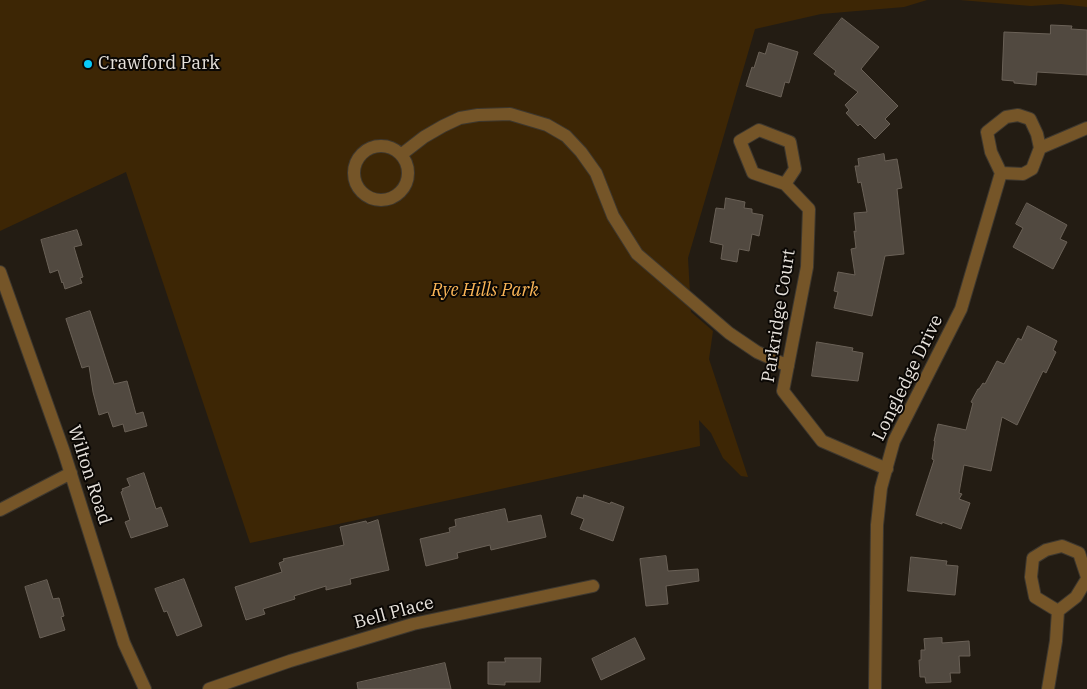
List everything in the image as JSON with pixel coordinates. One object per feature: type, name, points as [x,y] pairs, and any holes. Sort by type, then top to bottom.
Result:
[{"type":"street","points":[[402,154],[424,137],[460,118],[478,115],[510,114],[547,125],[566,136],[581,152],[596,173],[613,216],[637,254],[730,333],[757,352],[788,366]]},
{"type":"street","points":[[1018,114],[1030,119],[1037,134],[1040,148],[1032,169],[1023,174],[1001,173],[991,152],[987,132],[1006,117],[1018,114]]},
{"type":"street","points":[[1040,148],[1087,128]]},
{"type":"street","name":"Parkridge Court","points":[[785,184],[794,169],[790,142],[759,130],[740,141],[752,173],[785,184],[809,209],[807,267],[783,391],[822,441],[887,469]]},
{"type":"street","points":[[374,146],[391,148],[402,154],[408,174],[402,190],[389,199],[372,199],[364,195],[354,181],[353,172],[359,156],[374,146]]},
{"type":"street","name":"Longledge Drive","points":[[875,689],[877,524],[882,488],[894,441],[961,309],[1001,173]]},
{"type":"street","name":"Wilton Road","points":[[0,272],[71,473],[124,643],[145,689]]},
{"type":"street","points":[[0,510],[71,473]]},
{"type":"street","points":[[1048,689],[1056,641],[1058,611],[1076,597],[1087,578],[1079,553],[1062,546],[1046,550],[1033,558],[1031,577],[1036,597],[1058,611]]},
{"type":"street","name":"Bell Place","points":[[208,689],[290,661],[413,624],[593,586]]},
{"type":"green space","name":"Rye Hills Park","points":[[0,0],[927,0],[904,7],[821,14],[755,29],[688,258],[691,312],[713,331],[709,359],[748,477],[741,476],[723,458],[711,433],[699,420],[700,446],[250,543],[126,172],[0,231]]},
{"type":"green space","points":[[960,0],[1087,0],[1087,7],[1061,4],[1031,6]]},
{"type":"building","points":[[842,18],[879,47],[861,69],[898,106],[885,119],[890,124],[875,139],[860,124],[858,126],[846,113],[849,110],[845,105],[858,92],[834,74],[836,71],[814,54]]},
{"type":"building","points":[[1051,25],[1072,26],[1071,29],[1087,30],[1087,75],[1037,72],[1036,85],[1002,80],[1004,32],[1050,34]]},
{"type":"building","points":[[769,43],[798,52],[789,83],[785,82],[781,97],[746,86],[759,52],[765,54]]},
{"type":"building","points":[[884,154],[885,161],[897,159],[902,188],[897,189],[904,254],[885,256],[872,316],[834,308],[838,292],[834,291],[838,272],[855,275],[851,249],[856,248],[854,213],[867,212],[861,182],[858,183],[855,166],[859,166],[858,159]]},
{"type":"building","points":[[726,198],[745,202],[744,208],[752,209],[752,213],[763,215],[759,236],[752,234],[749,251],[739,249],[737,262],[721,259],[723,245],[710,242],[716,208],[724,209]]},
{"type":"building","points":[[1027,203],[1067,225],[1060,239],[1067,242],[1053,269],[1013,247],[1023,228],[1016,224]]},
{"type":"building","points":[[77,230],[82,245],[74,247],[83,277],[80,278],[82,283],[65,289],[58,270],[50,273],[41,240]]},
{"type":"building","points":[[90,311],[114,384],[127,381],[136,414],[143,412],[147,426],[125,432],[123,424],[113,427],[108,412],[99,415],[89,366],[82,368],[66,319]]},
{"type":"building","points":[[1028,326],[1057,341],[1053,350],[1056,352],[1046,373],[1043,371],[1017,425],[1002,417],[991,471],[964,465],[959,493],[962,494],[959,499],[970,503],[961,529],[916,515],[934,460],[932,459],[934,441],[938,424],[966,430],[973,403],[971,402],[978,389],[983,383],[985,384],[997,361],[1004,364],[1018,338],[1021,340]]},
{"type":"building","points":[[817,342],[853,348],[852,351],[863,353],[858,381],[812,376]]},
{"type":"building","points":[[144,473],[156,509],[161,507],[168,526],[131,538],[125,522],[130,520],[121,492],[123,491],[122,489],[130,486],[127,479]]},
{"type":"building","points":[[584,495],[624,507],[613,541],[580,529],[584,519],[571,514],[577,497],[583,498]]},
{"type":"building","points":[[505,509],[508,522],[541,515],[546,537],[491,550],[490,545],[457,553],[458,558],[426,566],[420,539],[450,532],[449,528],[456,526],[455,520]]},
{"type":"building","points":[[378,520],[389,570],[350,579],[351,584],[326,590],[326,586],[294,596],[295,599],[263,609],[265,614],[246,620],[235,587],[282,572],[279,563],[284,561],[283,559],[344,545],[340,527]]},
{"type":"building","points":[[666,556],[668,571],[698,569],[699,581],[666,586],[668,604],[646,606],[640,559]]},
{"type":"building","points":[[911,557],[947,561],[946,565],[958,566],[955,595],[908,591]]},
{"type":"building","points":[[184,579],[202,626],[177,636],[167,611],[164,612],[155,589]]},
{"type":"building","points":[[47,580],[53,599],[59,598],[64,616],[61,617],[65,630],[40,638],[25,587]]},
{"type":"building","points":[[635,638],[645,659],[601,680],[592,659]]},
{"type":"building","points":[[942,638],[942,643],[969,641],[970,656],[959,656],[960,673],[950,673],[951,682],[926,683],[925,677],[920,677],[919,660],[921,660],[921,650],[925,650],[924,639]]},
{"type":"building","points":[[505,658],[541,658],[540,682],[505,682],[505,685],[488,684],[488,662],[505,662]]},
{"type":"building","points":[[445,663],[451,689],[358,689],[357,683]]},
{"type":"place","name":"Crawford Park","points":[[88,64]]}]
